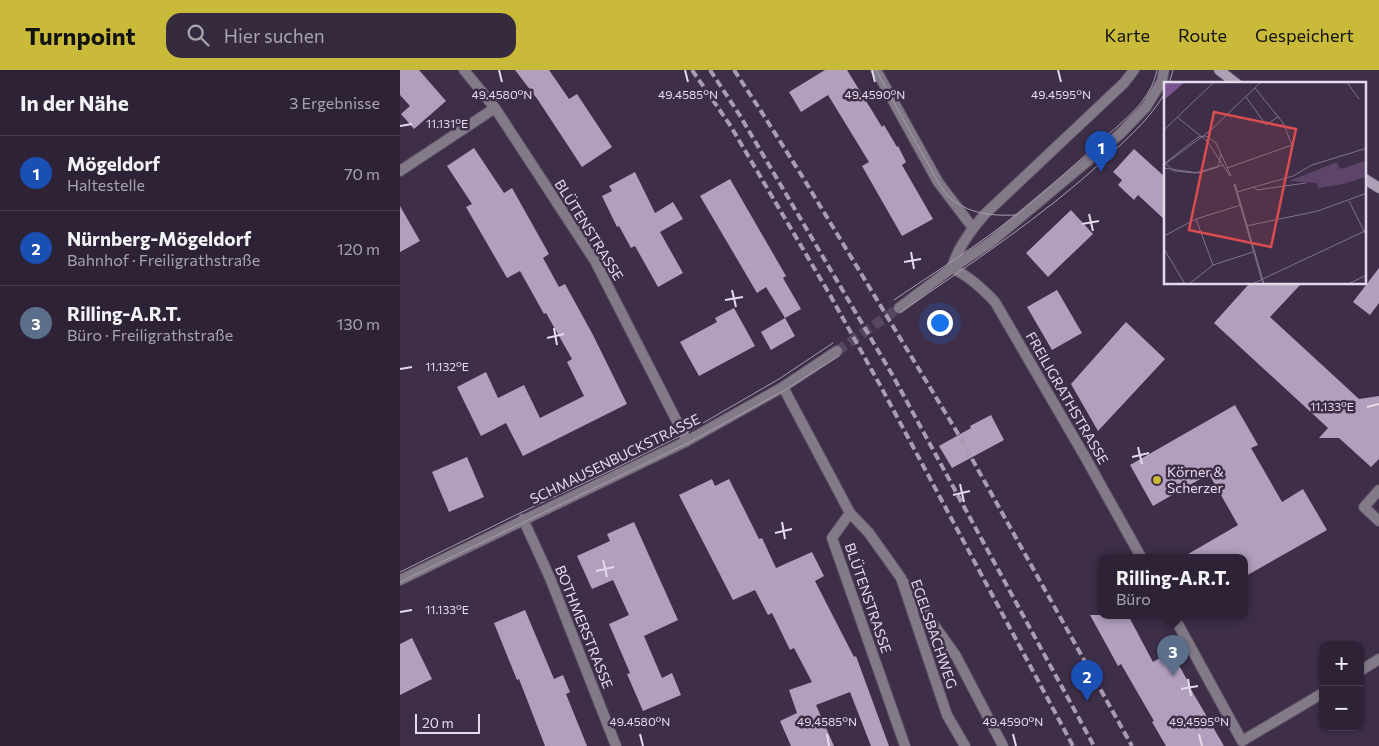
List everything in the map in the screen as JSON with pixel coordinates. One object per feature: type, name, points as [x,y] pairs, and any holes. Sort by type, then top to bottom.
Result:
[{"type":"main road","points":[[1220,70],[1235,82]]},
{"type":"main road","points":[[1366,180],[1379,188]]},
{"type":"street","name":"BLÜTENSTRASSE","points":[[464,70],[495,108],[595,260],[687,441]]},
{"type":"street","points":[[876,70],[938,182],[973,228]]},
{"type":"street","points":[[952,268],[954,259],[973,228],[993,206],[1090,115],[1134,70]]},
{"type":"street","points":[[899,308],[990,242],[1120,134],[1146,107],[1162,81],[1164,70]]},
{"type":"street","points":[[400,171],[495,108]]},
{"type":"street","name":"FREILIGRATHSTRASSE","points":[[952,268],[982,288],[995,302],[1088,461],[1139,554]]},
{"type":"street","name":"SCHMAUSENBUCKSTRASSE","points":[[400,580],[687,441],[783,386],[837,351]]},
{"type":"street","points":[[783,386],[850,513]]},
{"type":"street","points":[[1379,490],[1364,507],[1379,521]]},
{"type":"street","name":"BLÜTENSTRASSE","points":[[850,513],[832,538],[905,746]]},
{"type":"street","name":"EGELSBACHWEG","points":[[850,513],[869,533],[901,578],[947,715],[965,746]]},
{"type":"street","name":"BOTHMERSTRASSE","points":[[523,519],[550,578],[616,746]]},
{"type":"street","points":[[901,578],[956,656],[1003,746]]},
{"type":"street","points":[[1174,619],[1242,741],[1319,695]]},
{"type":"street","points":[[1364,668],[1379,659]]},
{"type":"building","points":[[400,70],[419,70],[446,101],[414,129],[401,114],[410,106],[400,95]]},
{"type":"building","points":[[515,70],[549,70],[569,99],[577,94],[612,147],[582,167],[538,100]]},
{"type":"building","points":[[825,70],[847,70],[882,127],[884,125],[898,146],[906,162],[902,165],[933,219],[902,236],[862,166],[869,162],[828,95],[801,112],[789,92]]},
{"type":"building","points":[[474,148],[504,193],[512,188],[549,254],[543,258],[559,287],[565,284],[627,404],[523,456],[506,423],[481,436],[457,387],[486,372],[498,398],[524,385],[540,418],[584,396],[567,362],[572,359],[546,313],[544,314],[520,271],[507,278],[466,207],[472,204],[447,166]]},
{"type":"building","points":[[1134,149],[1164,176],[1164,219],[1138,195],[1134,200],[1118,185],[1122,180],[1113,172]]},
{"type":"building","points":[[635,172],[655,213],[673,202],[683,219],[660,232],[683,273],[658,287],[635,246],[631,248],[619,226],[617,227],[602,196],[612,191],[609,186]]},
{"type":"building","points":[[730,179],[786,276],[783,278],[801,309],[785,318],[766,287],[757,293],[700,196]]},
{"type":"building","points":[[400,206],[420,241],[400,252]]},
{"type":"building","points":[[1071,210],[1093,234],[1048,277],[1026,253]]},
{"type":"building","points":[[1379,268],[1379,303],[1370,315],[1353,302]]},
{"type":"building","points":[[1248,285],[1300,285],[1270,317],[1359,399],[1379,396],[1379,459],[1371,467],[1339,438],[1319,438],[1328,428],[1214,323]]},
{"type":"building","points":[[1057,290],[1082,333],[1052,350],[1027,307]]},
{"type":"building","points":[[734,308],[755,346],[699,376],[680,342],[717,322],[715,318]]},
{"type":"building","points":[[785,318],[795,336],[771,350],[761,332]]},
{"type":"building","points":[[1126,322],[1165,359],[1098,431],[1071,384]]},
{"type":"building","points":[[1235,405],[1258,445],[1251,448],[1282,502],[1303,489],[1327,530],[1248,575],[1248,554],[1188,554],[1238,525],[1209,474],[1153,506],[1130,465]]},
{"type":"building","points":[[991,415],[1004,440],[952,468],[939,446]]},
{"type":"building","points":[[467,457],[484,497],[449,512],[432,472]]},
{"type":"building","points":[[712,479],[715,486],[729,479],[759,539],[762,538],[776,568],[812,552],[824,576],[815,581],[854,657],[856,656],[889,746],[871,746],[850,692],[816,705],[834,746],[791,746],[780,721],[797,713],[789,690],[812,682],[794,648],[790,650],[772,613],[768,615],[755,590],[733,600],[679,495]]},
{"type":"building","points":[[634,522],[678,620],[644,636],[662,678],[672,673],[681,695],[643,711],[627,674],[630,673],[609,624],[629,615],[613,580],[592,589],[577,556],[610,541],[607,534]]},
{"type":"building","points":[[525,610],[554,679],[563,675],[570,692],[566,694],[587,746],[545,746],[519,679],[517,680],[494,623]]},
{"type":"building","points":[[1090,615],[1098,615],[1098,619],[1130,619],[1153,662],[1171,651],[1224,746],[1166,746],[1152,722],[1154,721],[1121,664],[1118,666]]},
{"type":"building","points":[[412,638],[432,679],[400,695],[400,644]]},
{"type":"tunnel","points":[[837,351],[899,308]]},
{"type":"tram line","points":[[876,70],[938,182],[949,197],[956,203],[981,213],[1016,215]]},
{"type":"tram line","points":[[894,300],[1016,215],[1059,178],[1136,109],[1149,91],[1157,70]]},
{"type":"tram line","points":[[1170,82],[1173,70]]},
{"type":"tram line","points":[[901,312],[1056,201],[1138,128],[1164,94]]},
{"type":"tram line","points":[[400,572],[684,434],[779,379],[833,343]]},
{"type":"tram line","points":[[400,582],[688,443],[785,390],[839,356]]},
{"type":"railway","points":[[692,70],[730,125],[830,295],[1073,746]]},
{"type":"railway","points":[[710,70],[739,114],[893,376],[1094,746]]},
{"type":"railway","points":[[734,70],[802,176],[957,432],[1132,746]]},
{"type":"place","name":"Mögeldorf","points":[[1101,172]]},
{"type":"place","name":"Körner & Scherzer","points":[[1157,480]]},
{"type":"place","name":"Rilling-A.R.T.","points":[[1173,676]]},
{"type":"place","name":"Nürnberg-Mögeldorf","points":[[1087,701]]}]
